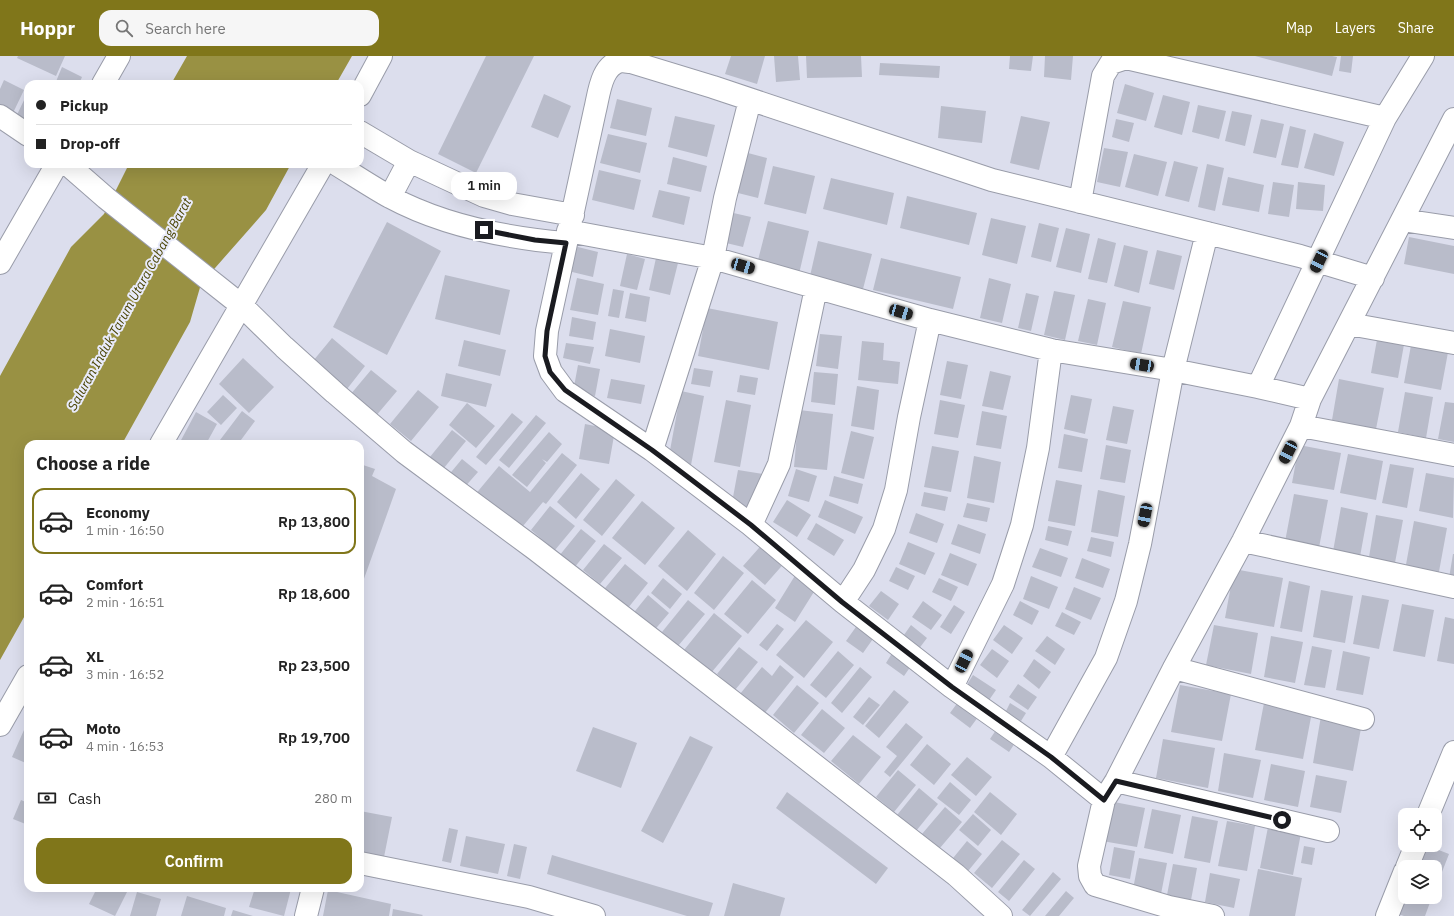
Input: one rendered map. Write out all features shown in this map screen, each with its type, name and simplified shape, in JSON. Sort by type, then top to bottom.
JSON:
[{"type":"street","points":[[105,80],[119,56]]},
{"type":"street","points":[[364,88],[381,56]]},
{"type":"street","points":[[1258,387],[1319,261],[1385,118],[1423,56]]},
{"type":"street","points":[[1080,202],[1103,76],[1111,63],[1126,58],[1385,118]]},
{"type":"street","points":[[1104,800],[1051,757],[952,687],[842,602],[751,525],[652,450],[565,390],[550,372],[545,356],[547,331],[595,110],[604,77],[610,66],[621,61],[631,62],[713,87],[992,180],[1319,261],[1373,278]]},
{"type":"street","points":[[652,450],[714,258],[725,198],[750,100]]},
{"type":"street","points":[[0,116],[24,132]]},
{"type":"street","points":[[1213,916],[1169,907],[1095,885],[1090,876],[1089,866],[1104,800],[1116,781],[1174,668],[1243,541],[1301,426],[1310,399],[1350,324],[1454,119]]},
{"type":"street","points":[[364,134],[409,161],[484,196],[512,204],[569,229],[714,258],[930,320],[1051,350],[1173,370],[1310,399]]},
{"type":"street","points":[[390,197],[409,161]]},
{"type":"street","points":[[0,263],[55,168]]},
{"type":"street","points":[[72,168],[106,198],[241,305],[329,388],[404,452],[535,548],[766,727],[956,875],[1002,916]]},
{"type":"street","points":[[163,440],[321,168]]},
{"type":"street","points":[[343,168],[390,197],[448,222],[535,240],[569,229]]},
{"type":"street","points":[[472,227],[484,196]]},
{"type":"street","points":[[1402,220],[1454,228]]},
{"type":"street","points":[[1051,757],[1106,658],[1126,601],[1140,544],[1173,370],[1207,233]]},
{"type":"street","points":[[751,525],[779,464],[816,288]]},
{"type":"street","points":[[842,602],[864,570],[884,529],[896,490],[909,417],[930,320]]},
{"type":"street","points":[[1350,324],[1454,343]]},
{"type":"street","points":[[952,687],[1003,584],[1022,525],[1038,448],[1051,350]]},
{"type":"street","points":[[1301,426],[1454,455]]},
{"type":"street","points":[[1243,541],[1454,587]]},
{"type":"street","points":[[1174,668],[1363,719]]},
{"type":"street","points":[[0,725],[24,683]]},
{"type":"street","points":[[1431,808],[1454,752]]},
{"type":"street","points":[[1116,781],[1328,830]]},
{"type":"street","points":[[364,864],[529,897],[594,916]]},
{"type":"street","points":[[1387,916],[1398,888]]},
{"type":"street","points":[[306,916],[312,892]]},
{"type":"water","points":[[187,56],[352,56],[338,80],[173,80]]},
{"type":"water","name":"Saluran Induk Tarum Utara Cabang Barat","points":[[127,168],[289,168],[266,210],[201,284],[190,322],[124,440],[24,440],[24,617],[0,660],[0,376],[71,247],[104,214]]},
{"type":"building","points":[[18,56],[65,56],[56,76],[17,58]]},
{"type":"building","points":[[486,56],[534,56],[476,173],[438,154]]},
{"type":"building","points":[[731,56],[765,56],[757,84],[725,74]]},
{"type":"building","points":[[774,56],[798,56],[800,80],[776,82]]},
{"type":"building","points":[[806,56],[861,56],[862,77],[807,78]]},
{"type":"building","points":[[1010,56],[1033,56],[1031,71],[1009,69]]},
{"type":"building","points":[[1045,56],[1073,56],[1071,80],[1044,77]]},
{"type":"building","points":[[1255,56],[1332,56],[1337,57],[1332,76]]},
{"type":"building","points":[[1341,56],[1353,56],[1351,73],[1339,71]]},
{"type":"building","points":[[880,63],[940,66],[939,78],[879,75]]},
{"type":"building","points":[[62,67],[82,77],[81,80],[57,80]]},
{"type":"building","points":[[4,80],[24,90],[13,113],[0,107],[0,89]]},
{"type":"building","points":[[1125,84],[1154,93],[1146,121],[1117,113]]},
{"type":"building","points":[[544,94],[571,106],[558,138],[531,127]]},
{"type":"building","points":[[1163,95],[1190,102],[1182,135],[1154,127]]},
{"type":"building","points":[[617,99],[652,108],[646,136],[610,128]]},
{"type":"building","points":[[24,100],[24,125],[14,121]]},
{"type":"building","points":[[1198,105],[1226,111],[1219,139],[1192,132]]},
{"type":"building","points":[[941,106],[986,111],[982,143],[938,138]]},
{"type":"building","points":[[1232,111],[1252,115],[1245,146],[1225,141]]},
{"type":"building","points":[[675,116],[715,125],[707,157],[668,147]]},
{"type":"building","points":[[1021,116],[1050,122],[1039,170],[1010,163]]},
{"type":"building","points":[[1116,119],[1134,123],[1129,142],[1112,137]]},
{"type":"building","points":[[1261,119],[1284,124],[1276,158],[1253,153]]},
{"type":"building","points":[[1290,126],[1306,130],[1298,168],[1281,165]]},
{"type":"building","points":[[1314,133],[1344,142],[1334,176],[1304,168]]},
{"type":"building","points":[[608,134],[647,143],[640,173],[600,163]]},
{"type":"building","points":[[1104,148],[1128,152],[1120,187],[1097,182]]},
{"type":"building","points":[[748,153],[767,158],[758,198],[738,193]]},
{"type":"building","points":[[1134,154],[1167,162],[1158,196],[1125,187]]},
{"type":"building","points":[[673,157],[707,166],[701,192],[667,184]]},
{"type":"building","points":[[1174,161],[1198,167],[1189,202],[1165,196]]},
{"type":"building","points":[[1207,164],[1224,168],[1215,211],[1198,207]]},
{"type":"building","points":[[773,166],[815,176],[806,214],[764,204]]},
{"type":"building","points":[[599,170],[641,180],[634,210],[592,200]]},
{"type":"building","points":[[1228,177],[1264,185],[1259,212],[1222,205]]},
{"type":"building","points":[[831,178],[894,193],[887,225],[823,209]]},
{"type":"building","points":[[1273,182],[1294,185],[1289,217],[1268,214]]},
{"type":"building","points":[[1298,182],[1325,185],[1323,211],[1296,209]]},
{"type":"building","points":[[659,190],[690,197],[684,225],[652,217]]},
{"type":"building","points":[[907,196],[977,213],[969,245],[900,228]]},
{"type":"building","points":[[729,212],[751,217],[743,247],[722,242]]},
{"type":"building","points":[[991,218],[1026,226],[1017,264],[982,255]]},
{"type":"building","points":[[768,221],[809,231],[799,274],[757,264]]},
{"type":"building","points":[[387,222],[441,251],[387,355],[333,327]]},
{"type":"building","points":[[1039,223],[1059,228],[1051,262],[1031,257]]},
{"type":"building","points":[[1066,228],[1090,234],[1081,273],[1056,267]]},
{"type":"building","points":[[1409,237],[1454,246],[1454,274],[1404,264]]},
{"type":"building","points":[[1098,238],[1116,243],[1107,283],[1088,279]]},
{"type":"building","points":[[818,241],[872,254],[863,289],[810,276]]},
{"type":"building","points":[[1124,245],[1148,251],[1139,293],[1114,286]]},
{"type":"building","points":[[574,246],[598,252],[593,277],[568,271]]},
{"type":"building","points":[[1157,250],[1182,256],[1174,290],[1149,284]]},
{"type":"building","points":[[627,254],[645,259],[637,290],[620,286]]},
{"type":"building","points":[[656,258],[678,263],[670,295],[649,290]]},
{"type":"building","points":[[881,258],[961,277],[953,309],[873,290]]},
{"type":"building","points":[[445,275],[510,290],[500,335],[435,319]]},
{"type":"building","points":[[577,278],[604,284],[598,315],[570,310]]},
{"type":"building","points":[[989,278],[1011,284],[1002,323],[980,318]]},
{"type":"building","points":[[613,289],[624,291],[619,318],[608,316]]},
{"type":"building","points":[[1054,291],[1075,295],[1065,340],[1044,335]]},
{"type":"building","points":[[630,293],[650,297],[646,322],[625,318]]},
{"type":"building","points":[[1026,293],[1039,296],[1031,331],[1018,328]]},
{"type":"building","points":[[1088,299],[1106,303],[1097,345],[1078,341]]},
{"type":"building","points":[[1123,301],[1151,307],[1141,354],[1112,347]]},
{"type":"building","points":[[707,308],[778,322],[769,370],[698,356]]},
{"type":"building","points":[[572,317],[596,322],[593,340],[569,336]]},
{"type":"building","points":[[610,329],[645,336],[640,363],[605,356]]},
{"type":"building","points":[[820,334],[842,336],[838,369],[816,366]]},
{"type":"building","points":[[1378,334],[1405,339],[1398,378],[1371,373]]},
{"type":"building","points":[[332,338],[365,366],[347,389],[313,361]]},
{"type":"building","points":[[464,340],[506,350],[500,376],[458,366]]},
{"type":"building","points":[[1412,340],[1449,347],[1441,390],[1404,383]]},
{"type":"building","points":[[862,341],[884,343],[883,360],[900,362],[898,384],[858,380]]},
{"type":"building","points":[[566,343],[594,347],[590,364],[563,358]]},
{"type":"building","points":[[243,358],[274,387],[249,413],[219,384]]},
{"type":"building","points":[[947,361],[968,365],[961,399],[940,395]]},
{"type":"building","points":[[578,365],[600,369],[595,396],[573,392]]},
{"type":"building","points":[[694,368],[713,371],[710,387],[691,384]]},
{"type":"building","points":[[371,370],[397,391],[375,417],[350,395]]},
{"type":"building","points":[[990,371],[1011,376],[1003,410],[982,406]]},
{"type":"building","points":[[814,372],[838,374],[835,405],[811,402]]},
{"type":"building","points":[[446,373],[492,384],[486,407],[441,396]]},
{"type":"building","points":[[740,375],[758,378],[755,395],[737,392]]},
{"type":"building","points":[[611,379],[645,385],[641,404],[607,398]]},
{"type":"building","points":[[1339,379],[1384,388],[1376,429],[1332,420]]},
{"type":"building","points":[[857,386],[879,390],[874,430],[851,426]]},
{"type":"building","points":[[418,390],[439,407],[411,441],[390,424]]},
{"type":"building","points":[[681,391],[704,396],[691,465],[668,461]]},
{"type":"building","points":[[1405,392],[1433,397],[1426,438],[1398,432]]},
{"type":"building","points":[[223,395],[237,408],[221,425],[207,412]]},
{"type":"building","points":[[1071,395],[1092,399],[1085,434],[1064,429]]},
{"type":"building","points":[[726,400],[751,405],[740,467],[714,462]]},
{"type":"building","points":[[940,400],[965,405],[958,438],[934,434]]},
{"type":"building","points":[[1445,402],[1454,403],[1454,442],[1438,439]]},
{"type":"building","points":[[467,403],[495,426],[476,448],[449,425]]},
{"type":"building","points":[[1113,406],[1134,410],[1127,444],[1106,440]]},
{"type":"building","points":[[799,410],[833,414],[827,470],[794,467]]},
{"type":"building","points":[[242,411],[255,421],[241,440],[220,440]]},
{"type":"building","points":[[982,411],[1007,416],[1001,449],[976,445]]},
{"type":"building","points":[[196,412],[217,424],[208,440],[181,440]]},
{"type":"building","points":[[512,413],[523,422],[486,465],[476,457]]},
{"type":"building","points":[[536,415],[546,423],[509,468],[499,460]]},
{"type":"building","points":[[585,424],[615,430],[609,464],[579,459]]},
{"type":"building","points":[[452,430],[466,441],[439,474],[425,463]]},
{"type":"building","points":[[851,431],[874,437],[864,479],[841,473]]},
{"type":"building","points":[[549,432],[562,444],[547,462],[542,459],[546,463],[527,487],[512,475]]},
{"type":"building","points":[[1064,434],[1088,439],[1082,472],[1058,468]]},
{"type":"building","points":[[1106,445],[1131,450],[1125,483],[1100,479]]},
{"type":"building","points":[[1299,445],[1341,453],[1334,490],[1292,483]]},
{"type":"building","points":[[932,446],[959,451],[951,492],[924,487]]},
{"type":"building","points":[[562,453],[577,465],[546,504],[543,502],[518,532],[474,496],[499,466],[530,492]]},
{"type":"building","points":[[1348,454],[1383,461],[1376,500],[1340,493]]},
{"type":"building","points":[[974,456],[1001,462],[994,503],[967,498]]},
{"type":"building","points":[[462,459],[478,472],[463,489],[447,477]]},
{"type":"building","points":[[1390,464],[1414,468],[1407,508],[1382,503]]},
{"type":"building","points":[[364,465],[375,469],[372,476],[396,489],[364,579]]},
{"type":"building","points":[[796,469],[817,476],[809,502],[788,496]]},
{"type":"building","points":[[738,470],[763,474],[756,513],[731,508]]},
{"type":"building","points":[[581,473],[600,489],[576,519],[557,502]]},
{"type":"building","points":[[1426,473],[1454,478],[1453,518],[1419,511]]},
{"type":"building","points":[[834,476],[863,484],[858,504],[829,496]]},
{"type":"building","points":[[616,479],[635,495],[602,536],[583,520]]},
{"type":"building","points":[[1056,480],[1082,485],[1075,526],[1048,521]]},
{"type":"building","points":[[1098,490],[1125,496],[1118,537],[1091,532]]},
{"type":"building","points":[[924,492],[948,497],[945,511],[921,506]]},
{"type":"building","points":[[1294,494],[1328,500],[1318,553],[1284,547]]},
{"type":"building","points":[[787,500],[811,515],[797,537],[773,522]]},
{"type":"building","points":[[825,500],[863,517],[855,534],[818,517]]},
{"type":"building","points":[[642,501],[675,528],[645,565],[612,538]]},
{"type":"building","points":[[967,503],[990,508],[987,522],[963,517]]},
{"type":"building","points":[[550,506],[575,526],[555,550],[531,530]]},
{"type":"building","points":[[1341,507],[1368,513],[1359,562],[1332,557]]},
{"type":"building","points":[[916,513],[944,524],[937,543],[909,533]]},
{"type":"building","points":[[1376,515],[1403,520],[1394,568],[1368,563]]},
{"type":"building","points":[[1414,521],[1447,528],[1438,577],[1405,570]]},
{"type":"building","points":[[816,523],[844,540],[834,556],[807,539]]},
{"type":"building","points":[[958,524],[986,534],[980,554],[951,544]]},
{"type":"building","points":[[1048,526],[1072,531],[1068,546],[1045,540]]},
{"type":"building","points":[[581,529],[596,541],[574,568],[559,556]]},
{"type":"building","points":[[688,530],[716,554],[687,591],[658,566]]},
{"type":"building","points":[[1091,537],[1114,542],[1111,557],[1087,551]]},
{"type":"building","points":[[765,541],[787,560],[765,585],[743,566]]},
{"type":"building","points":[[908,542],[935,553],[925,575],[899,564]]},
{"type":"building","points":[[604,544],[622,558],[600,584],[583,570]]},
{"type":"building","points":[[1040,548],[1068,558],[1061,577],[1032,567]]},
{"type":"building","points":[[950,553],[977,564],[968,586],[941,575]]},
{"type":"building","points":[[1454,554],[1454,579],[1449,578]]},
{"type":"building","points":[[723,556],[744,573],[714,610],[694,593]]},
{"type":"building","points":[[1082,558],[1110,569],[1103,588],[1075,578]]},
{"type":"building","points":[[625,564],[648,583],[624,613],[601,593]]},
{"type":"building","points":[[896,567],[915,576],[908,590],[889,581]]},
{"type":"building","points":[[1234,569],[1283,578],[1274,627],[1225,618]]},
{"type":"building","points":[[796,574],[817,587],[795,622],[775,608]]},
{"type":"building","points":[[1031,576],[1058,587],[1049,609],[1023,599]]},
{"type":"building","points":[[663,578],[682,594],[670,609],[651,593]]},
{"type":"building","points":[[939,578],[958,587],[951,601],[932,592]]},
{"type":"building","points":[[752,580],[776,600],[748,634],[724,614]]},
{"type":"building","points":[[1289,581],[1310,586],[1302,632],[1280,628]]},
{"type":"building","points":[[1074,587],[1101,598],[1091,620],[1065,609]]},
{"type":"building","points":[[1321,590],[1353,596],[1345,643],[1313,637]]},
{"type":"building","points":[[881,591],[899,604],[888,620],[869,606]]},
{"type":"building","points":[[648,595],[669,613],[652,633],[631,616]]},
{"type":"building","points":[[1362,595],[1389,600],[1379,649],[1353,644]]},
{"type":"building","points":[[688,600],[705,614],[678,646],[662,632]]},
{"type":"building","points":[[923,601],[942,615],[931,630],[912,617]]},
{"type":"building","points":[[1020,601],[1039,611],[1032,625],[1013,615]]},
{"type":"building","points":[[1402,604],[1434,610],[1425,657],[1393,651]]},
{"type":"building","points":[[954,605],[965,612],[951,634],[940,627]]},
{"type":"building","points":[[1062,612],[1081,622],[1074,635],[1055,626]]},
{"type":"building","points":[[714,613],[742,636],[711,673],[684,650]]},
{"type":"building","points":[[1445,617],[1454,619],[1454,664],[1437,661]]},
{"type":"building","points":[[806,620],[833,642],[804,678],[776,655]]},
{"type":"building","points":[[777,624],[784,629],[767,651],[759,645]]},
{"type":"building","points":[[858,624],[875,636],[863,653],[846,641]]},
{"type":"building","points":[[911,625],[927,638],[915,654],[899,642]]},
{"type":"building","points":[[1004,625],[1023,638],[1012,654],[993,640]]},
{"type":"building","points":[[1214,625],[1258,633],[1251,674],[1206,665]]},
{"type":"building","points":[[1047,636],[1065,649],[1055,665],[1035,651]]},
{"type":"building","points":[[1271,636],[1303,642],[1295,683],[1264,677]]},
{"type":"building","points":[[1312,646],[1332,650],[1325,688],[1304,685]]},
{"type":"building","points":[[739,647],[758,662],[735,690],[717,674]]},
{"type":"building","points":[[992,649],[1009,661],[997,678],[980,665]]},
{"type":"building","points":[[894,650],[913,663],[904,676],[886,663]]},
{"type":"building","points":[[838,651],[854,665],[826,698],[810,685]]},
{"type":"building","points":[[1343,651],[1370,657],[1363,695],[1336,690]]},
{"type":"building","points":[[1034,659],[1051,672],[1039,689],[1023,676]]},
{"type":"building","points":[[780,665],[794,677],[764,714],[740,694],[762,667],[772,676]]},
{"type":"building","points":[[860,667],[872,677],[842,713],[831,703]]},
{"type":"building","points":[[973,675],[996,690],[985,706],[963,691]]},
{"type":"building","points":[[1018,684],[1037,697],[1028,710],[1009,697]]},
{"type":"building","points":[[797,685],[819,703],[794,733],[773,715]]},
{"type":"building","points":[[1180,685],[1231,694],[1222,741],[1171,732]]},
{"type":"building","points":[[894,690],[909,702],[879,738],[865,726]]},
{"type":"building","points":[[869,697],[880,705],[863,725],[853,717]]},
{"type":"building","points":[[961,698],[981,713],[970,728],[950,713]]},
{"type":"building","points":[[1010,703],[1026,713],[1021,721],[1006,711]]},
{"type":"building","points":[[1264,703],[1312,712],[1303,759],[1255,750]]},
{"type":"building","points":[[822,709],[845,728],[824,753],[801,735]]},
{"type":"building","points":[[1321,716],[1362,723],[1353,771],[1313,763]]},
{"type":"building","points":[[906,723],[923,737],[890,777],[884,772],[897,756],[886,747]]},
{"type":"building","points":[[593,727],[637,743],[621,788],[576,771]]},
{"type":"building","points":[[998,727],[1017,740],[1009,752],[990,739]]},
{"type":"building","points":[[24,730],[24,762],[12,757]]},
{"type":"building","points":[[853,735],[881,757],[859,784],[831,761]]},
{"type":"building","points":[[690,736],[713,747],[663,843],[641,831]]},
{"type":"building","points":[[1163,739],[1215,748],[1208,788],[1156,778]]},
{"type":"building","points":[[927,744],[951,764],[934,785],[910,765]]},
{"type":"building","points":[[1224,753],[1261,760],[1253,798],[1218,791]]},
{"type":"building","points":[[967,757],[992,777],[976,796],[951,775]]},
{"type":"building","points":[[1271,764],[1305,771],[1298,807],[1264,800]]},
{"type":"building","points":[[898,770],[916,785],[894,812],[876,797]]},
{"type":"building","points":[[1316,775],[1347,781],[1341,813],[1310,807]]},
{"type":"building","points":[[950,782],[971,800],[959,815],[937,798]]},
{"type":"building","points":[[919,788],[938,804],[912,836],[893,820]]},
{"type":"building","points":[[787,792],[888,868],[876,884],[776,808]]},
{"type":"building","points":[[990,792],[1017,814],[1001,835],[974,812]]},
{"type":"building","points":[[21,800],[24,801],[24,823],[13,819]]},
{"type":"building","points":[[1109,801],[1145,808],[1137,847],[1102,841]]},
{"type":"building","points":[[945,807],[962,822],[934,855],[916,841]]},
{"type":"building","points":[[1152,809],[1181,815],[1173,854],[1144,848]]},
{"type":"building","points":[[364,812],[392,817],[384,857],[364,854]]},
{"type":"building","points":[[973,814],[991,830],[978,846],[959,830]]},
{"type":"building","points":[[1192,816],[1218,821],[1210,863],[1184,858]]},
{"type":"building","points":[[1227,821],[1255,826],[1247,871],[1218,866]]},
{"type":"building","points":[[1268,827],[1301,833],[1293,875],[1260,868]]},
{"type":"building","points":[[449,828],[458,830],[451,863],[442,861]]},
{"type":"building","points":[[466,836],[505,844],[498,874],[460,866]]},
{"type":"building","points":[[1002,840],[1020,854],[992,888],[974,873]]},
{"type":"building","points":[[967,841],[982,854],[964,876],[949,863]]},
{"type":"building","points":[[514,844],[527,847],[520,879],[507,876]]},
{"type":"building","points":[[1304,846],[1315,848],[1312,865],[1301,863]]},
{"type":"building","points":[[1114,847],[1135,851],[1130,879],[1109,875]]},
{"type":"building","points":[[1442,851],[1449,854],[1442,872],[1442,860],[1420,860],[1423,852]]},
{"type":"building","points":[[552,855],[713,903],[709,916],[687,916],[547,874]]},
{"type":"building","points":[[1139,858],[1167,863],[1161,894],[1133,889]]},
{"type":"building","points":[[1024,860],[1035,869],[1009,901],[998,892]]},
{"type":"building","points":[[1173,864],[1197,868],[1191,900],[1167,895]]},
{"type":"building","points":[[1258,869],[1302,878],[1295,916],[1249,916]]},
{"type":"building","points":[[1053,872],[1061,879],[1030,916],[1022,910]]},
{"type":"building","points":[[1210,873],[1240,879],[1234,908],[1205,902]]},
{"type":"building","points":[[733,883],[785,898],[780,916],[724,916]]},
{"type":"building","points":[[1066,891],[1074,898],[1059,916],[1045,916]]},
{"type":"building","points":[[95,892],[127,892],[115,916],[89,904]]},
{"type":"building","points":[[137,892],[161,899],[156,916],[130,916]]},
{"type":"building","points":[[254,892],[290,892],[284,916],[249,907]]},
{"type":"building","points":[[328,892],[337,892],[391,904],[389,916],[323,916]]},
{"type":"building","points":[[187,896],[226,908],[224,916],[181,916]]},
{"type":"building","points":[[1402,904],[1429,904],[1425,916],[1404,916],[1398,914]]},
{"type":"building","points":[[393,909],[423,915],[392,916]]},
{"type":"building","points":[[233,910],[253,916],[231,916]]},
{"type":"route","points":[[484,230],[535,240],[566,243],[547,331],[545,356],[550,372],[565,390],[652,450],[751,525],[842,602],[952,687],[1051,757],[1104,800],[1116,781],[1282,820]]}]
